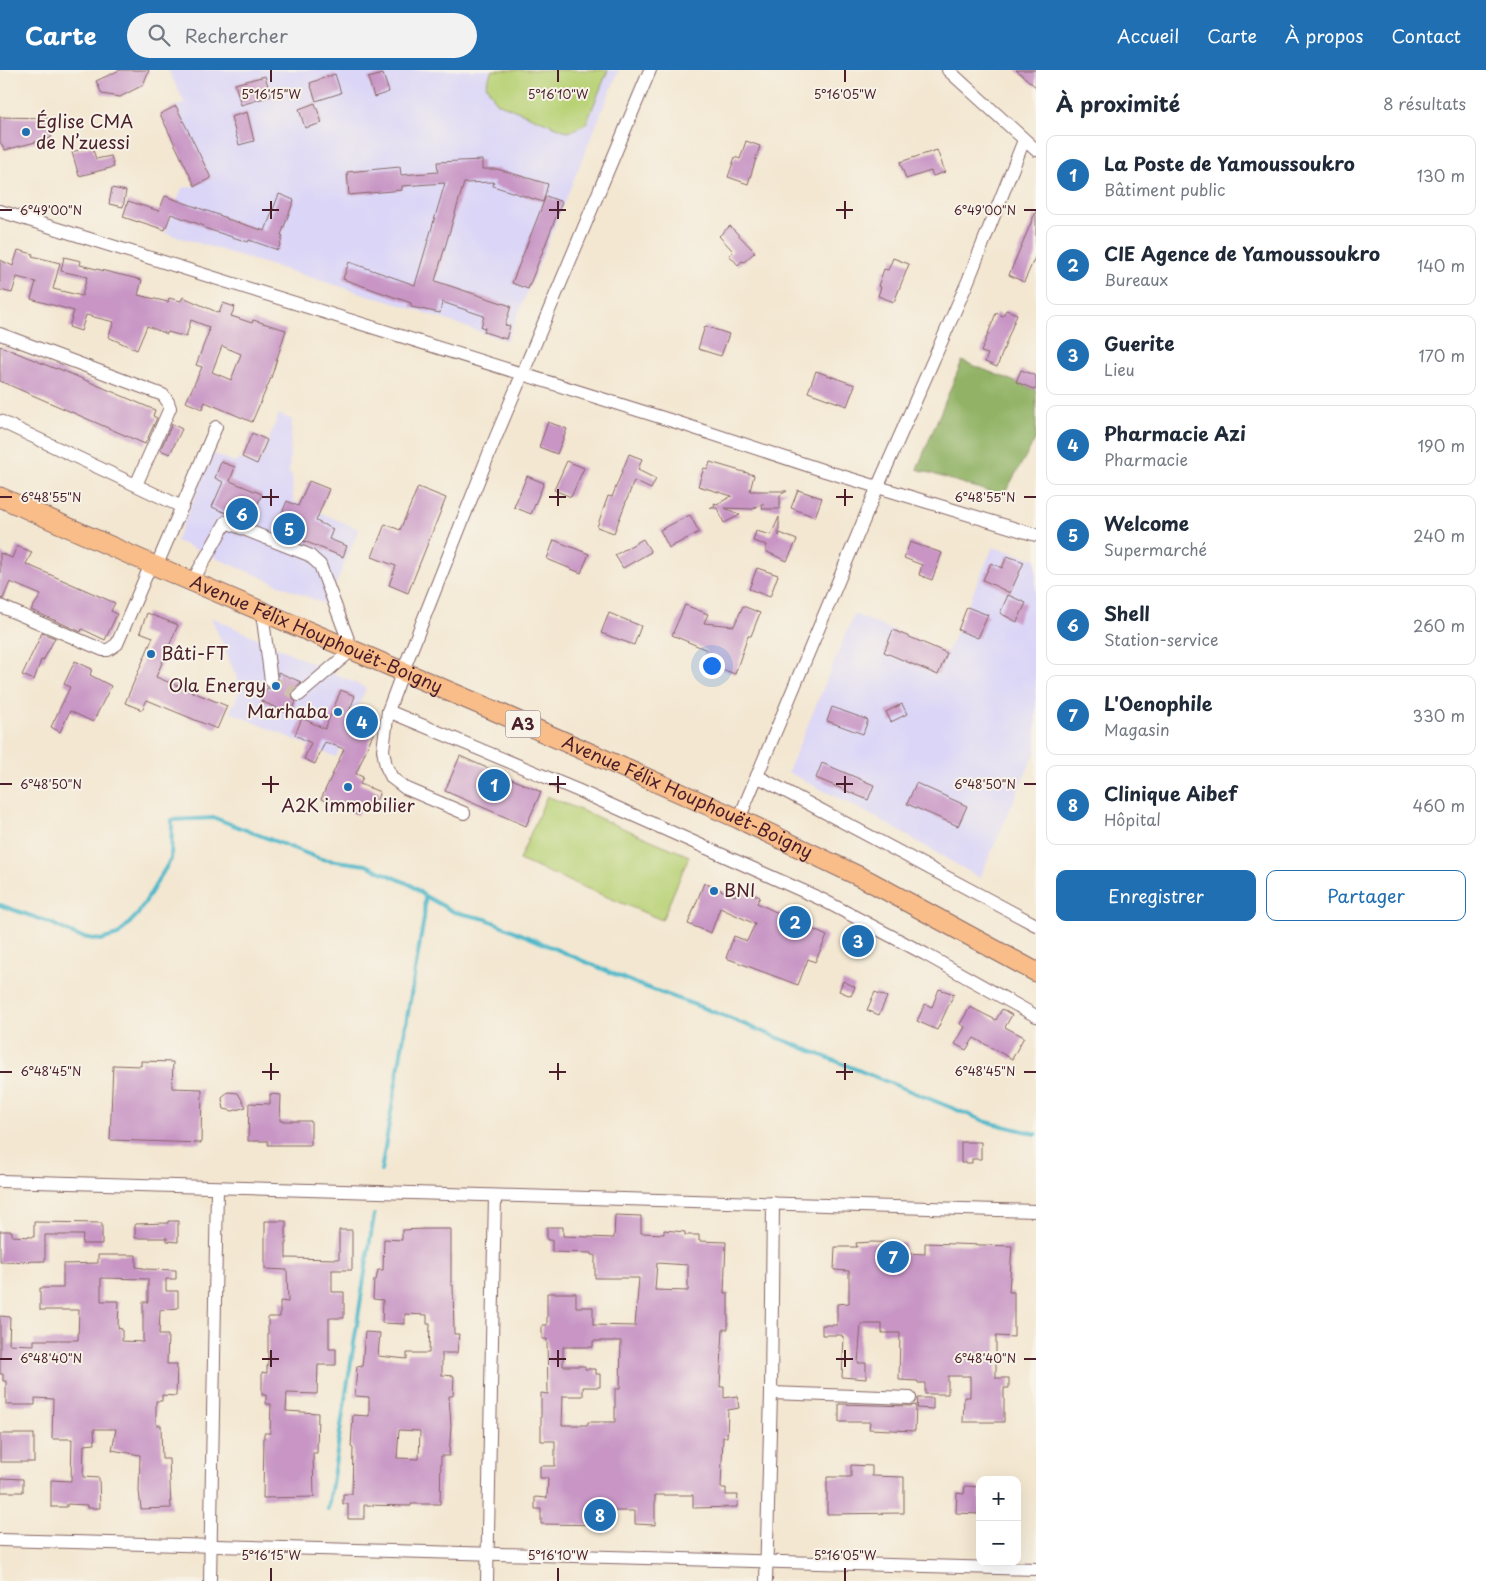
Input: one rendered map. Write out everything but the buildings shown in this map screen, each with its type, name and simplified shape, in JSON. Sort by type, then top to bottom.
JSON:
[{"type":"highway","name":"Avenue Félix Houphouët-Boigny","points":[[0,497],[154,566],[403,671],[739,819],[869,880],[1036,972]]},
{"type":"street","points":[[464,813],[405,788],[392,778],[386,766],[383,750],[388,711],[490,451],[650,70]]},
{"type":"street","points":[[948,70],[1036,150]]},
{"type":"street","points":[[739,819],[878,486],[964,289],[1024,140]]},
{"type":"street","points":[[0,212],[1036,535]]},
{"type":"street","points":[[0,334],[163,395],[170,408],[136,485]]},
{"type":"street","points":[[0,421],[182,507]]},
{"type":"street","points":[[0,606],[102,650],[108,650],[117,644],[182,507],[216,427]]},
{"type":"street","points":[[192,582],[226,522],[309,555],[320,566],[352,650],[299,695]]},
{"type":"street","points":[[262,612],[270,681]]},
{"type":"street","points":[[388,711],[577,790],[821,899],[1036,1016]]},
{"type":"street","points":[[757,776],[1036,925]]},
{"type":"street","points":[[0,1182],[1036,1211]]},
{"type":"street","points":[[210,1581],[217,1189]]},
{"type":"street","points":[[487,1581],[495,1196]]},
{"type":"street","points":[[766,1581],[774,1203]]},
{"type":"street","points":[[771,1393],[910,1398]]},
{"type":"street","points":[[0,1540],[1036,1569]]},
{"type":"shaded area","points":[[168,70],[619,70],[507,341],[404,306],[165,233],[182,188],[195,186],[211,178],[176,106],[185,104]]},
{"type":"shaded area","points":[[279,414],[292,420],[289,473],[292,476],[293,501],[359,529],[327,605],[176,541],[213,454],[237,463],[239,458],[258,466]]},
{"type":"shaded area","points":[[993,547],[1036,559],[1036,750],[980,878],[877,818],[788,772],[854,614],[947,653]]},
{"type":"shaded area","points":[[211,617],[366,688],[355,714],[377,724],[363,757],[340,748],[336,757],[230,712],[241,688]]},
{"type":"green space","points":[[492,70],[608,70],[586,124],[569,132],[497,103],[486,85]]},
{"type":"green space","points":[[962,361],[1036,390],[1036,438],[1003,496],[917,469]]},
{"type":"green space","points":[[547,796],[689,856],[662,920],[519,860]]},
{"type":"waterway","points":[[0,905],[51,923],[77,936],[100,940],[118,935],[138,914],[171,859],[172,820],[215,818],[321,859],[366,865],[411,885],[425,896],[454,912],[486,919],[637,984],[709,1010],[987,1122],[1036,1134]]},
{"type":"waterway","points":[[381,1171],[424,918],[425,896]]},
{"type":"waterway","points":[[328,1509],[374,1215]]},
{"type":"tunnel","points":[[271,681],[299,695]]},
{"type":"place","name":"Église CMA de N’zuessi","points":[[26,132]]},
{"type":"place","name":"Shell","points":[[242,514]]},
{"type":"place","name":"Welcome","points":[[289,529]]},
{"type":"place","name":"Bâti-FT","points":[[151,654]]},
{"type":"place","name":"Ola Energy","points":[[276,686]]},
{"type":"place","name":"Marhaba","points":[[338,712]]},
{"type":"place","name":"Pharmacie Azi","points":[[362,722]]},
{"type":"place","name":"La Poste de Yamoussoukro","points":[[494,785]]},
{"type":"place","name":"A2K immobilier","points":[[348,787]]},
{"type":"place","name":"BNI","points":[[714,891]]},
{"type":"place","name":"CIE Agence de Yamoussoukro","points":[[795,922]]},
{"type":"place","name":"Guerite","points":[[858,941]]},
{"type":"place","name":"L'Oenophile","points":[[893,1257]]},
{"type":"place","name":"Clinique Aibef","points":[[600,1515]]}]
